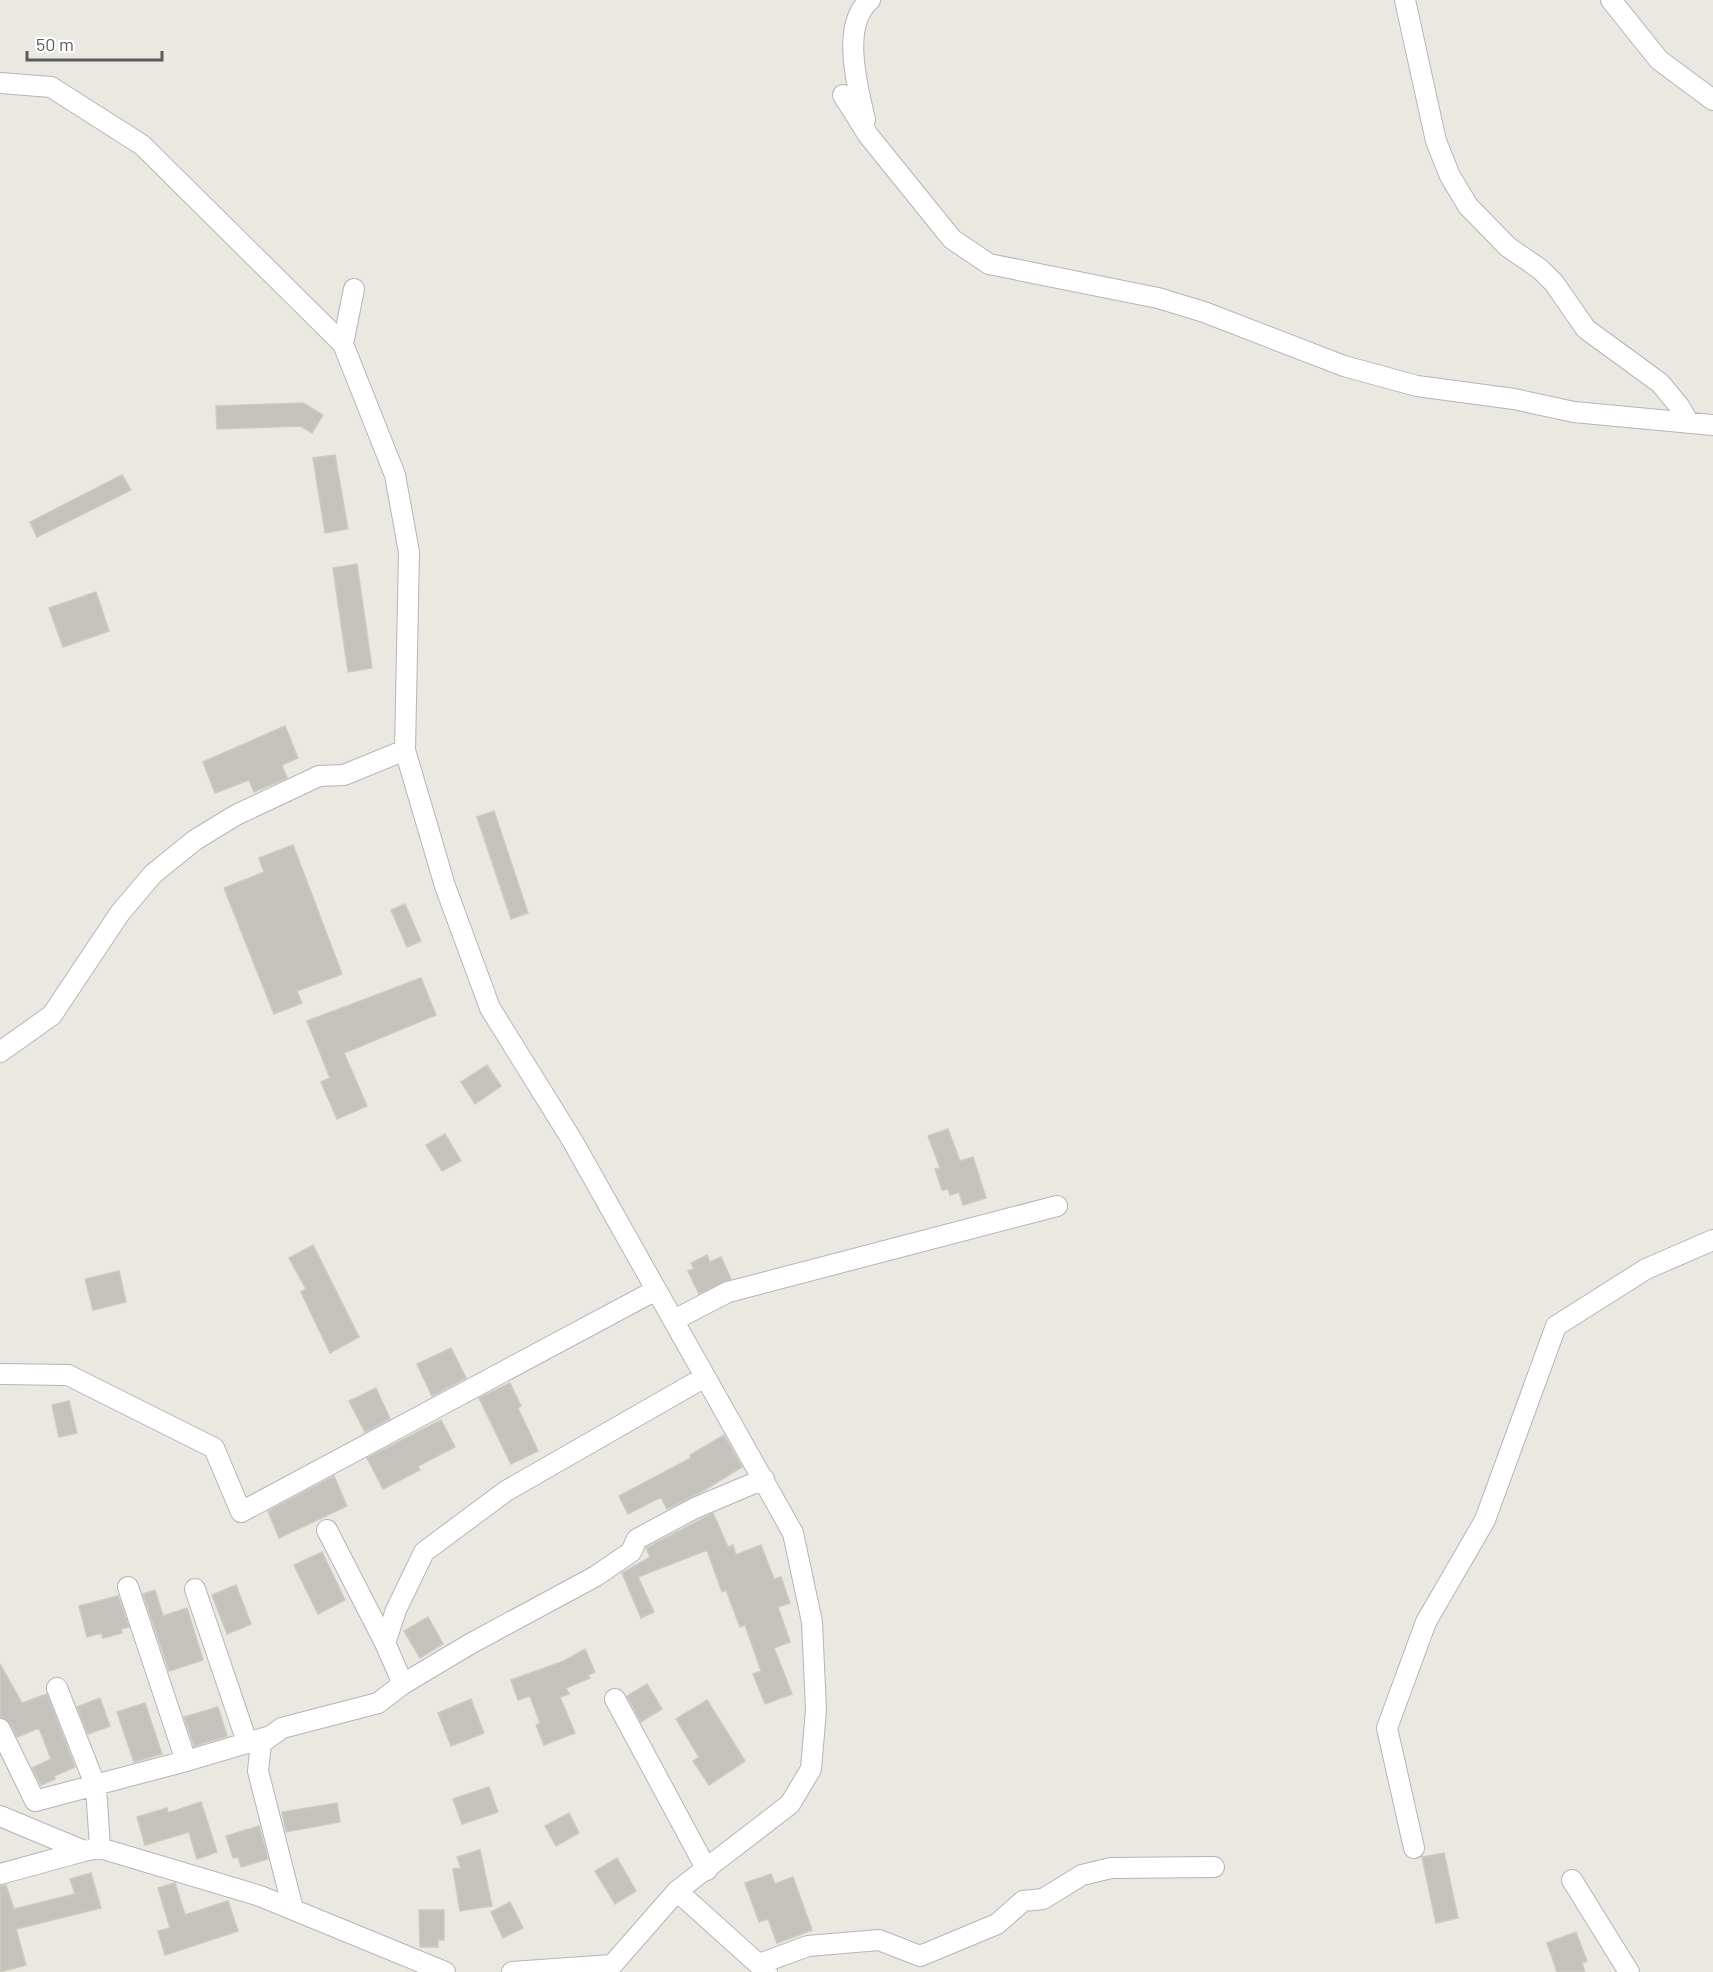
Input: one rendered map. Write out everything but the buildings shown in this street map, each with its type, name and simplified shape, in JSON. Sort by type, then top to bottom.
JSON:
[{"type":"street","points":[[868,135],[854,73],[854,27],[864,5],[870,0]]},
{"type":"street","points":[[1405,0],[1436,141],[1450,176],[1468,207],[1508,247],[1540,269],[1554,283],[1586,329],[1660,383],[1679,406],[1689,423]]},
{"type":"street","points":[[1611,0],[1659,60],[1713,100]]},
{"type":"street","points":[[1,79],[51,87],[142,145],[343,344],[395,475],[409,552],[405,750],[445,886],[490,1008],[572,1140],[793,1533],[812,1622],[816,1710],[811,1769],[790,1804],[677,1891],[609,1968],[512,1972]]},
{"type":"street","points":[[843,94],[868,135],[952,239],[988,264],[1158,298],[1204,312],[1344,366],[1417,386],[1514,399],[1574,412],[1713,425]]},
{"type":"street","points":[[343,344],[354,289]]},
{"type":"street","points":[[0,1052],[52,1015],[120,913],[153,874],[195,840],[236,815],[320,776],[344,775],[405,750]]},
{"type":"street","points":[[674,1320],[728,1292],[1057,1206]]},
{"type":"street","points":[[1414,1848],[1387,1728],[1426,1622],[1485,1520],[1556,1326],[1646,1269],[1713,1240]]},
{"type":"street","points":[[0,1374],[68,1375],[214,1448],[241,1512],[656,1290]]},
{"type":"street","points":[[385,1643],[396,1610],[424,1552],[506,1491],[705,1377]]},
{"type":"street","points":[[292,1909],[258,1771],[261,1743],[267,1737],[282,1728],[378,1703],[403,1684],[470,1644],[596,1576],[631,1552],[638,1539],[694,1508],[764,1479]]},
{"type":"street","points":[[327,1530],[385,1643],[403,1684]]},
{"type":"street","points":[[128,1587],[186,1761]]},
{"type":"street","points":[[195,1589],[247,1742]]},
{"type":"street","points":[[57,1688],[96,1787],[92,1850]]},
{"type":"street","points":[[615,1699],[707,1870]]},
{"type":"street","points":[[0,1730],[35,1801],[96,1787],[267,1737]]},
{"type":"street","points":[[0,1816],[92,1850],[196,1875],[292,1909],[445,1972]]},
{"type":"street","points":[[0,1874],[92,1850]]},
{"type":"street","points":[[677,1891],[763,1968],[808,1946],[879,1940],[920,1956],[997,1924],[1023,1901],[1043,1899],[1082,1875],[1111,1868],[1214,1867]]},
{"type":"street","points":[[1572,1880],[1629,1972]]}]
